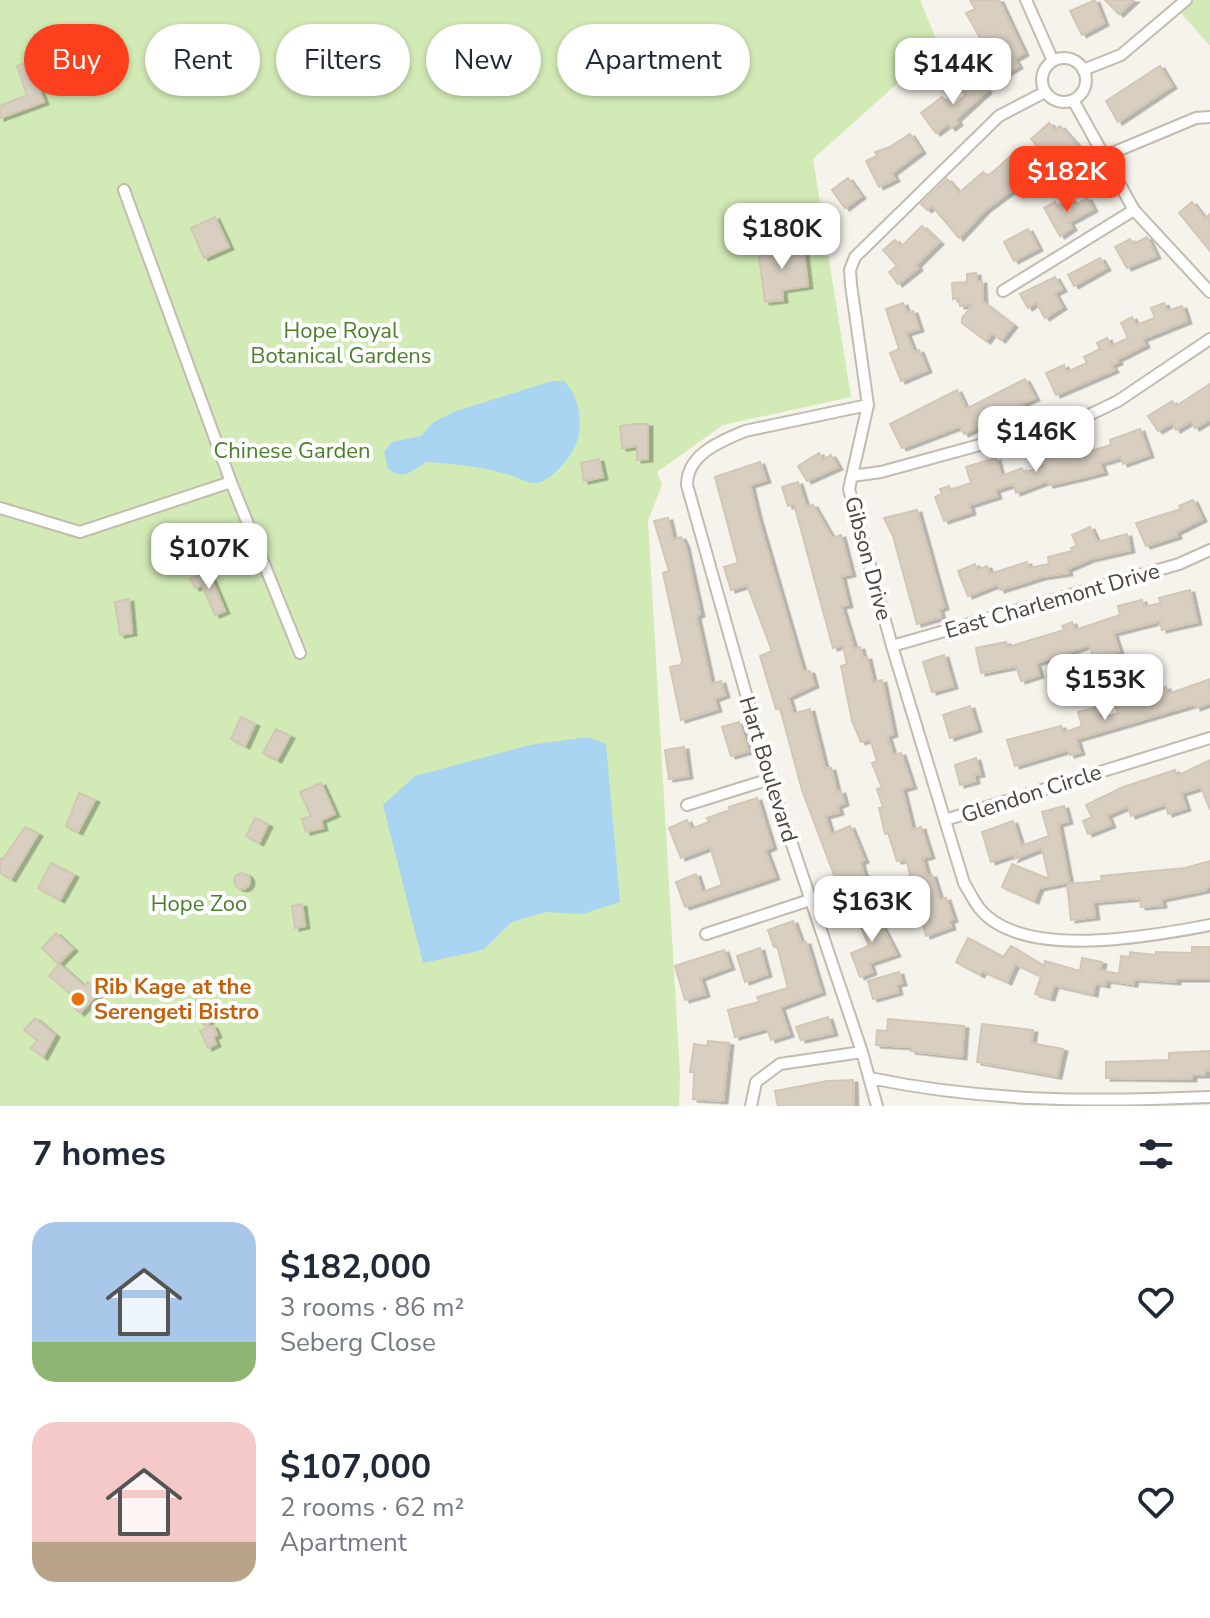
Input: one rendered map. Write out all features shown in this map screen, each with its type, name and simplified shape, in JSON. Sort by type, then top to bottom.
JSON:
[{"type":"street","points":[[1026,0],[1053,61]]},
{"type":"street","points":[[1083,70],[1121,55],[1186,0]]},
{"type":"street","points":[[1053,61],[1074,61],[1083,70],[1083,91],[1073,100],[1054,100],[1045,92],[1042,78],[1053,61]]},
{"type":"street","name":"Gibson Drive","points":[[945,820],[892,646],[849,489],[868,405],[850,270],[855,257],[999,116],[1045,92]]},
{"type":"street","points":[[1073,100],[1134,210],[1210,292]]},
{"type":"street","points":[[1105,156],[1196,118],[1210,117]]},
{"type":"street","points":[[124,190],[231,482],[300,653]]},
{"type":"street","points":[[1003,291],[1134,210]]},
{"type":"street","points":[[852,476],[881,472],[1089,415],[1118,401],[1210,339]]},
{"type":"street","name":"Hart Boulevard","points":[[868,405],[745,431],[696,459],[687,474],[708,561],[770,779],[862,1052],[877,1106]]},
{"type":"street","points":[[0,508],[80,532],[231,482]]},
{"type":"street","name":"East Charlemont Drive","points":[[892,646],[1179,564],[1210,550]]},
{"type":"street","name":"Glendon Circle","points":[[1210,738],[945,820],[964,883],[980,910],[1002,926],[1043,938],[1112,943],[1210,925]]},
{"type":"street","points":[[687,805],[770,779]]},
{"type":"street","points":[[706,934],[810,900]]},
{"type":"street","points":[[751,1106],[756,1082],[780,1064],[862,1052]]},
{"type":"street","points":[[870,1078],[925,1089],[1074,1102],[1210,1097]]},
{"type":"green space","name":"Hope Royal Botanical Gardens","points":[[0,0],[920,0],[939,46],[813,159],[851,397],[723,425],[657,472],[662,485],[648,521],[680,1075],[679,1106],[0,1106]]},
{"type":"green space","points":[[1194,0],[1210,0],[1210,46],[1181,13]]},
{"type":"water","points":[[552,381],[564,381],[573,392],[579,411],[579,432],[570,455],[558,470],[544,480],[531,483],[492,470],[427,462],[404,474],[388,469],[384,452],[392,442],[421,436],[434,422],[456,411]]},
{"type":"water","points":[[588,737],[606,744],[620,902],[582,914],[546,912],[512,922],[483,950],[423,963],[383,805],[415,776],[530,745]]},
{"type":"building","points":[[970,0],[999,0],[1024,53],[1014,59],[1018,66],[997,78],[984,54],[988,52],[966,13],[975,9]]},
{"type":"building","points":[[1095,0],[1104,23],[1082,35],[1070,11]]},
{"type":"building","points":[[1105,0],[1134,0],[1119,14]]},
{"type":"building","points":[[24,64],[24,86],[17,66]]},
{"type":"building","points":[[1160,66],[1172,86],[1118,122],[1106,101]]},
{"type":"building","points":[[976,78],[987,91],[956,119],[958,123],[951,128],[948,124],[936,133],[921,113],[942,97],[952,107],[966,95],[956,85],[963,79],[968,85]]},
{"type":"building","points":[[25,96],[42,96],[44,102],[0,118],[0,106]]},
{"type":"building","points":[[1049,123],[1055,130],[1060,126],[1077,145],[1019,195],[1013,189],[985,210],[959,238],[932,206],[927,210],[921,204],[947,179],[959,193],[983,172],[987,176],[993,172],[1014,153],[1021,160],[1037,146],[1031,139]]},
{"type":"building","points":[[910,134],[921,151],[892,173],[895,179],[879,187],[866,161],[877,156],[875,152],[890,147]]},
{"type":"building","points":[[848,178],[861,196],[845,208],[832,190]]},
{"type":"building","points":[[1087,198],[1093,209],[1069,222],[1072,228],[1060,236],[1044,208],[1055,202],[1057,207],[1071,199],[1074,206]]},
{"type":"building","points":[[1192,202],[1205,219],[1210,214],[1210,251],[1179,213]]},
{"type":"building","points":[[215,217],[229,247],[204,258],[191,228]]},
{"type":"building","points":[[922,226],[939,242],[916,265],[918,268],[898,284],[889,272],[897,266],[883,250],[895,240],[901,247]]},
{"type":"building","points":[[1028,229],[1038,248],[1014,261],[1004,242]]},
{"type":"building","points":[[1147,237],[1156,256],[1127,268],[1115,247],[1130,239],[1133,244]]},
{"type":"building","points":[[803,244],[808,286],[782,290],[783,300],[765,302],[758,250]]},
{"type":"building","points":[[1100,258],[1106,268],[1074,286],[1068,275]]},
{"type":"building","points":[[976,273],[977,282],[982,281],[983,302],[1013,325],[1001,340],[992,333],[986,341],[962,323],[962,318],[973,304],[960,306],[959,298],[953,299],[952,283],[967,282],[967,274]]},
{"type":"building","points":[[1055,277],[1062,289],[1054,293],[1062,307],[1045,318],[1036,302],[1028,308],[1020,294]]},
{"type":"building","points":[[903,303],[907,313],[913,311],[919,329],[906,333],[914,353],[919,350],[927,370],[901,381],[890,353],[899,349],[886,309]]},
{"type":"building","points":[[1164,303],[1167,311],[1182,306],[1187,321],[1142,339],[1145,345],[1117,359],[1118,362],[1111,365],[1114,370],[1056,395],[1046,373],[1064,365],[1067,372],[1087,363],[1084,357],[1100,349],[1097,343],[1107,338],[1111,346],[1128,338],[1121,323],[1132,317],[1136,325],[1155,318],[1151,308]]},
{"type":"building","points":[[1025,379],[1035,398],[1001,413],[1003,417],[998,420],[999,423],[991,428],[988,422],[964,434],[960,426],[902,448],[890,424],[957,390],[966,409]]},
{"type":"building","points":[[1210,384],[1210,419],[1195,428],[1191,421],[1176,430],[1172,423],[1158,431],[1148,416],[1172,401],[1176,406]]},
{"type":"building","points":[[648,424],[648,459],[637,460],[637,446],[622,448],[620,426]]},
{"type":"building","points":[[1140,429],[1149,455],[1123,464],[1121,457],[1100,463],[1103,472],[1049,485],[1047,481],[1016,493],[1013,484],[995,490],[997,496],[969,505],[971,512],[944,521],[935,497],[942,494],[940,489],[949,486],[950,490],[971,483],[966,467],[996,458],[1001,476],[1022,468],[1024,473],[1043,466],[1042,459],[1069,451],[1070,457],[1111,445],[1110,440]]},
{"type":"building","points":[[819,453],[823,460],[831,455],[838,467],[807,481],[798,466]]},
{"type":"building","points":[[599,459],[603,477],[584,481],[581,463]]},
{"type":"building","points":[[760,462],[766,480],[750,485],[757,515],[803,672],[810,671],[814,685],[788,697],[793,714],[810,709],[825,769],[831,768],[837,793],[841,791],[844,803],[837,806],[839,812],[825,816],[831,834],[850,826],[864,860],[860,862],[871,899],[841,908],[836,892],[840,891],[802,790],[780,708],[776,709],[760,656],[772,651],[747,585],[731,590],[724,567],[738,563],[715,477]]},
{"type":"building","points":[[798,482],[806,507],[813,505],[832,538],[841,535],[851,574],[841,576],[848,605],[841,606],[854,649],[860,647],[863,658],[867,657],[873,683],[882,680],[893,734],[887,736],[893,755],[901,753],[912,786],[902,789],[912,830],[921,827],[930,856],[922,858],[927,876],[932,875],[940,900],[946,898],[953,919],[949,921],[951,927],[926,936],[906,859],[897,861],[888,833],[885,834],[879,808],[883,807],[877,789],[882,788],[872,763],[877,761],[870,739],[861,742],[852,721],[841,666],[847,664],[843,645],[833,648],[794,504],[788,506],[782,487]]},
{"type":"building","points":[[1193,500],[1202,519],[1176,532],[1177,536],[1146,546],[1136,523],[1181,509],[1179,506]]},
{"type":"building","points":[[917,510],[944,607],[939,609],[941,617],[917,624],[893,536],[884,518]]},
{"type":"building","points":[[668,518],[673,540],[681,537],[685,545],[711,684],[721,681],[725,695],[714,699],[717,709],[681,720],[670,667],[681,665],[682,660],[663,573],[669,571],[654,521]]},
{"type":"building","points":[[1090,527],[1097,542],[1127,534],[1130,550],[1090,559],[1067,569],[1068,573],[1041,577],[1000,590],[998,584],[968,596],[958,571],[975,564],[977,570],[987,566],[990,574],[1027,562],[1029,568],[1049,564],[1048,557],[1072,551],[1071,548],[1077,546],[1072,535]]},
{"type":"building","points":[[208,571],[225,611],[215,615],[202,585],[195,588],[190,579]]},
{"type":"building","points":[[1190,590],[1197,622],[1162,630],[1160,621],[1113,633],[1119,651],[1094,659],[1089,645],[1036,663],[1039,675],[1021,681],[1016,666],[981,673],[976,648],[1006,642],[1008,647],[1064,630],[1062,626],[1072,622],[1075,630],[1120,615],[1118,606],[1142,600],[1144,607],[1161,603],[1159,598]]},
{"type":"building","points":[[129,599],[132,633],[120,635],[115,602]]},
{"type":"building","points":[[944,655],[953,686],[932,692],[923,662]]},
{"type":"building","points":[[1210,679],[1210,703],[1196,708],[1195,704],[1076,739],[1080,752],[1070,755],[1068,750],[1015,766],[1007,740],[1061,726],[1063,733],[1082,726],[1078,712],[1097,707],[1101,719],[1118,713],[1114,702],[1131,696],[1134,704],[1152,699],[1150,692],[1166,687],[1168,694]]},
{"type":"building","points":[[970,706],[977,729],[950,738],[943,715]]},
{"type":"building","points":[[241,717],[255,724],[245,746],[231,739]]},
{"type":"building","points":[[739,722],[748,751],[731,756],[722,727]]},
{"type":"building","points":[[276,729],[290,736],[277,760],[263,753]]},
{"type":"building","points":[[684,747],[688,776],[669,779],[665,750]]},
{"type":"building","points":[[976,758],[980,774],[974,775],[975,781],[960,785],[955,765]]},
{"type":"building","points":[[1210,760],[1210,810],[1201,787],[1181,793],[1186,808],[1168,814],[1165,804],[1131,816],[1128,806],[1107,815],[1111,825],[1088,834],[1083,821],[1092,817],[1086,805],[1123,787],[1175,770],[1177,776]]},
{"type":"building","points":[[321,783],[335,814],[321,820],[323,828],[306,832],[302,819],[311,816],[300,792]]},
{"type":"building","points":[[79,793],[95,800],[78,832],[66,826]]},
{"type":"building","points":[[757,798],[772,847],[765,850],[775,877],[685,907],[676,882],[696,874],[702,892],[722,885],[710,847],[681,858],[669,828],[687,820],[691,829],[709,822],[707,818],[730,810],[729,807]]},
{"type":"building","points":[[1064,806],[1068,821],[1058,824],[1069,882],[1039,888],[1034,901],[1002,887],[1012,864],[1049,879],[1042,848],[1014,859],[1017,853],[991,862],[982,832],[1013,821],[1021,846],[1049,836],[1042,812]]},
{"type":"building","points":[[255,818],[268,825],[259,843],[246,836]]},
{"type":"building","points":[[25,827],[38,834],[11,879],[0,873],[0,858],[3,859]]},
{"type":"building","points":[[1210,861],[1210,885],[1205,890],[1161,899],[1162,905],[1141,907],[1140,898],[1093,902],[1095,917],[1071,920],[1067,884],[1102,881],[1101,876],[1185,868]]},
{"type":"building","points":[[51,863],[74,875],[60,900],[38,888]]},
{"type":"building","points":[[239,873],[245,873],[250,881],[248,887],[239,889],[234,884],[234,878]]},
{"type":"building","points":[[302,904],[305,926],[295,928],[292,906]]},
{"type":"building","points":[[881,911],[884,919],[879,921],[896,954],[869,963],[872,972],[860,977],[851,953],[869,946],[858,920]]},
{"type":"building","points":[[793,921],[801,943],[806,942],[821,992],[780,1007],[789,1034],[771,1040],[767,1028],[735,1037],[728,1010],[759,1002],[757,997],[788,988],[777,946],[774,947],[768,930]]},
{"type":"building","points":[[56,933],[73,949],[58,964],[42,948]]},
{"type":"building","points":[[968,938],[1003,957],[1011,946],[1044,966],[1045,961],[1080,971],[1082,958],[1102,962],[1100,970],[1119,974],[1121,956],[1130,957],[1130,952],[1156,955],[1156,952],[1192,953],[1192,947],[1210,947],[1210,979],[1176,979],[1176,982],[1134,979],[1133,984],[1106,980],[1105,985],[1095,983],[1093,994],[1054,985],[1050,998],[1035,994],[1041,976],[1015,964],[1007,982],[982,971],[980,975],[956,962]]},
{"type":"building","points":[[760,948],[767,974],[745,982],[737,956]]},
{"type":"building","points":[[724,950],[730,967],[700,978],[705,994],[685,1000],[675,966]]},
{"type":"building","points":[[59,964],[84,986],[88,982],[99,992],[80,1013],[70,1003],[75,998],[49,976]]},
{"type":"building","points":[[899,972],[902,983],[896,984],[898,992],[873,999],[868,981]]},
{"type":"building","points":[[205,999],[212,1007],[208,1027],[213,1026],[217,1035],[213,1037],[216,1044],[208,1048],[200,1031],[207,1028],[190,1010],[195,1001]]},
{"type":"building","points":[[828,1017],[833,1033],[801,1040],[796,1027]]},
{"type":"building","points":[[35,1018],[55,1035],[43,1057],[31,1048],[37,1040],[24,1030]]},
{"type":"building","points":[[888,1019],[964,1026],[962,1057],[911,1051],[911,1047],[876,1045],[877,1030],[887,1031]]},
{"type":"building","points":[[982,1024],[1033,1030],[1031,1043],[1063,1049],[1057,1076],[977,1062]]},
{"type":"building","points":[[708,1041],[729,1043],[723,1101],[693,1099],[694,1072],[690,1072],[694,1044],[707,1046]]},
{"type":"building","points":[[1210,1051],[1210,1071],[1205,1071],[1205,1075],[1192,1075],[1192,1079],[1106,1078],[1106,1062],[1169,1060],[1169,1053]]},
{"type":"building","points":[[853,1080],[854,1106],[778,1106],[775,1091],[827,1081]]},
{"type":"place","name":"Rib Kage at the Serengeti Bistro","points":[[78,999]]},
{"type":"park label","name":"Chinese Garden","points":[[292,450]]},
{"type":"park label","name":"Hope Zoo","points":[[199,903]]}]
